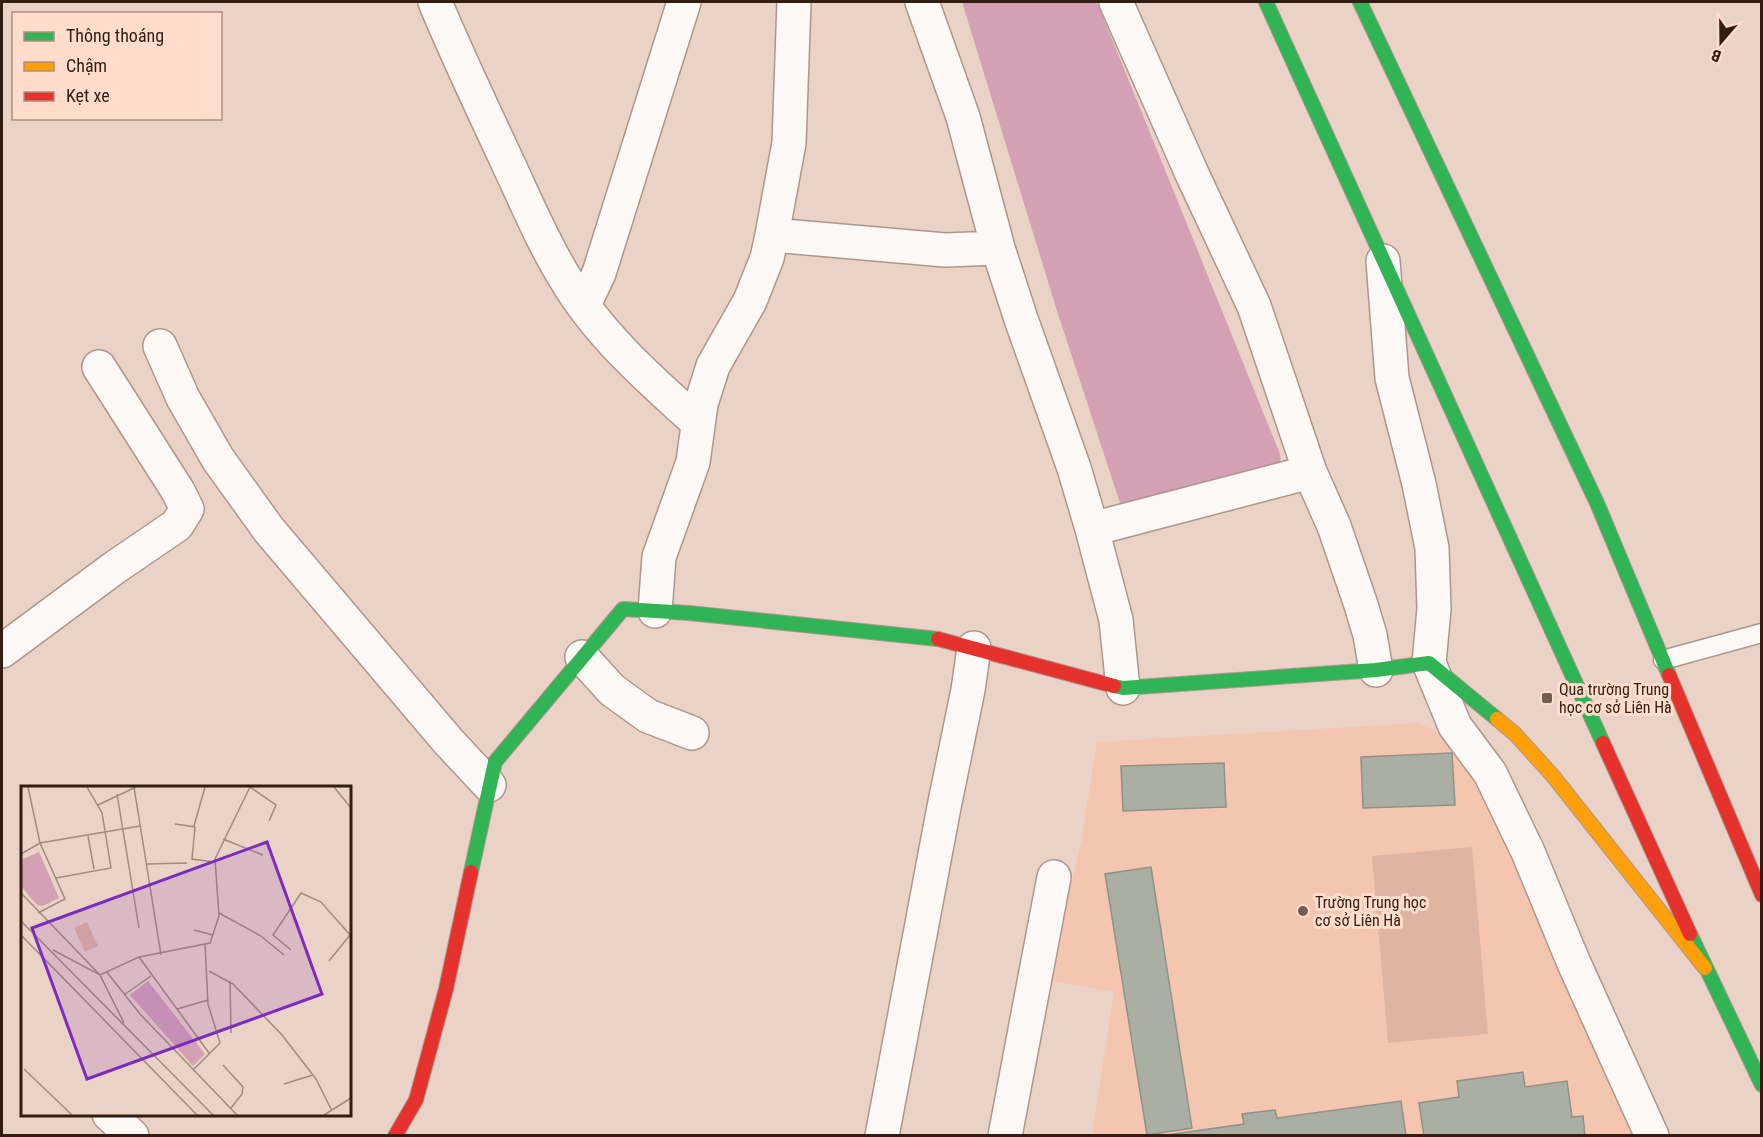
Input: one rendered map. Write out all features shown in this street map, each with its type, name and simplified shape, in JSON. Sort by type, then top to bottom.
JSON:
[{"type":"street","points":[[435,2],[519,190],[565,279],[605,332],[697,422]]},
{"type":"street","points":[[584,305],[599,273],[684,2]]},
{"type":"street","points":[[655,611],[659,557],[690,472],[701,404],[714,366],[750,302],[767,258],[789,143],[794,2]]},
{"type":"street","points":[[922,2],[963,117],[998,248],[1021,319],[1074,468],[1116,620],[1123,688]]},
{"type":"street","points":[[1116,2],[1193,176],[1254,306],[1310,472],[1335,526],[1371,635],[1376,670]]},
{"type":"street","points":[[1266,2],[1705,968],[1761,1085]]},
{"type":"street","points":[[1360,2],[1597,502],[1761,895]]},
{"type":"street","points":[[772,235],[945,250],[998,248]]},
{"type":"street","points":[[1383,258],[1392,378],[1419,484],[1432,548],[1434,609],[1429,663],[1455,726],[1491,773],[1652,1136]]},
{"type":"street","points":[[160,346],[183,398],[218,459],[269,530],[489,786]]},
{"type":"street","points":[[2,651],[114,568],[177,525],[187,509],[178,491],[99,367]]},
{"type":"street","points":[[1092,530],[1310,472]]},
{"type":"street","points":[[399,1134],[416,1100],[446,989],[495,762],[623,609],[688,613],[934,638],[1123,688],[1376,670],[1429,663],[1515,734],[1553,776],[1705,968]]},
{"type":"street","points":[[882,1136],[968,690],[974,648]]},
{"type":"street","points":[[582,657],[612,690],[648,716],[692,733]]},
{"type":"street","points":[[1005,1136],[1054,877]]},
{"type":"street","points":[[111,1116],[132,1136]]},
{"type":"lane","points":[[1663,660],[1761,633]]},
{"type":"shaded area","points":[[962,2],[1097,2],[1280,454],[1281,464],[1121,506],[1058,314]]},
{"type":"shaded area","name":"Trường Trung học cơ sở Liên Hà","points":[[1417,723],[1449,737],[1479,769],[1636,1135],[1092,1135],[1114,992],[1048,980],[1081,843],[1097,742]]},
{"type":"shaded area","points":[[1472,847],[1488,1034],[1388,1043],[1372,856]]},
{"type":"building","points":[[1452,753],[1455,805],[1363,808],[1361,757]]},
{"type":"building","points":[[1224,763],[1226,807],[1123,811],[1121,766]]},
{"type":"building","points":[[1151,867],[1192,1128],[1147,1135],[1105,874]]},
{"type":"building","points":[[1523,1072],[1525,1087],[1567,1081],[1572,1117],[1583,1116],[1585,1136],[1424,1136],[1419,1103],[1459,1097],[1457,1081]]},
{"type":"building","points":[[1401,1101],[1406,1136],[1159,1136],[1244,1124],[1242,1114],[1275,1110],[1277,1118]]},
{"type":"traffic: fast","points":[[1266,2],[1603,743]]},
{"type":"traffic: fast","points":[[1360,2],[1597,503],[1669,675]]},
{"type":"traffic: fast","points":[[471,872],[495,762],[623,609],[689,613],[938,639]]},
{"type":"traffic: fast","points":[[1114,686],[1123,688],[1376,670],[1429,663],[1497,719]]},
{"type":"traffic: fast","points":[[1690,934],[1762,1085]]},
{"type":"traffic: slow","points":[[1497,719],[1515,734],[1553,776],[1705,968]]},
{"type":"traffic: jam","points":[[938,639],[1114,686]]},
{"type":"traffic: jam","points":[[1669,675],[1762,895]]},
{"type":"traffic: jam","points":[[1603,743],[1690,934]]},
{"type":"traffic: jam","points":[[395,1136],[416,1100],[446,989],[471,872]]},
{"type":"place","name":"Qua trường Trung học cơ sở Liên Hà","points":[[1547,698]]},
{"type":"place","name":"Trường Trung học cơ sở Liên Hà","points":[[1303,911]]}]
